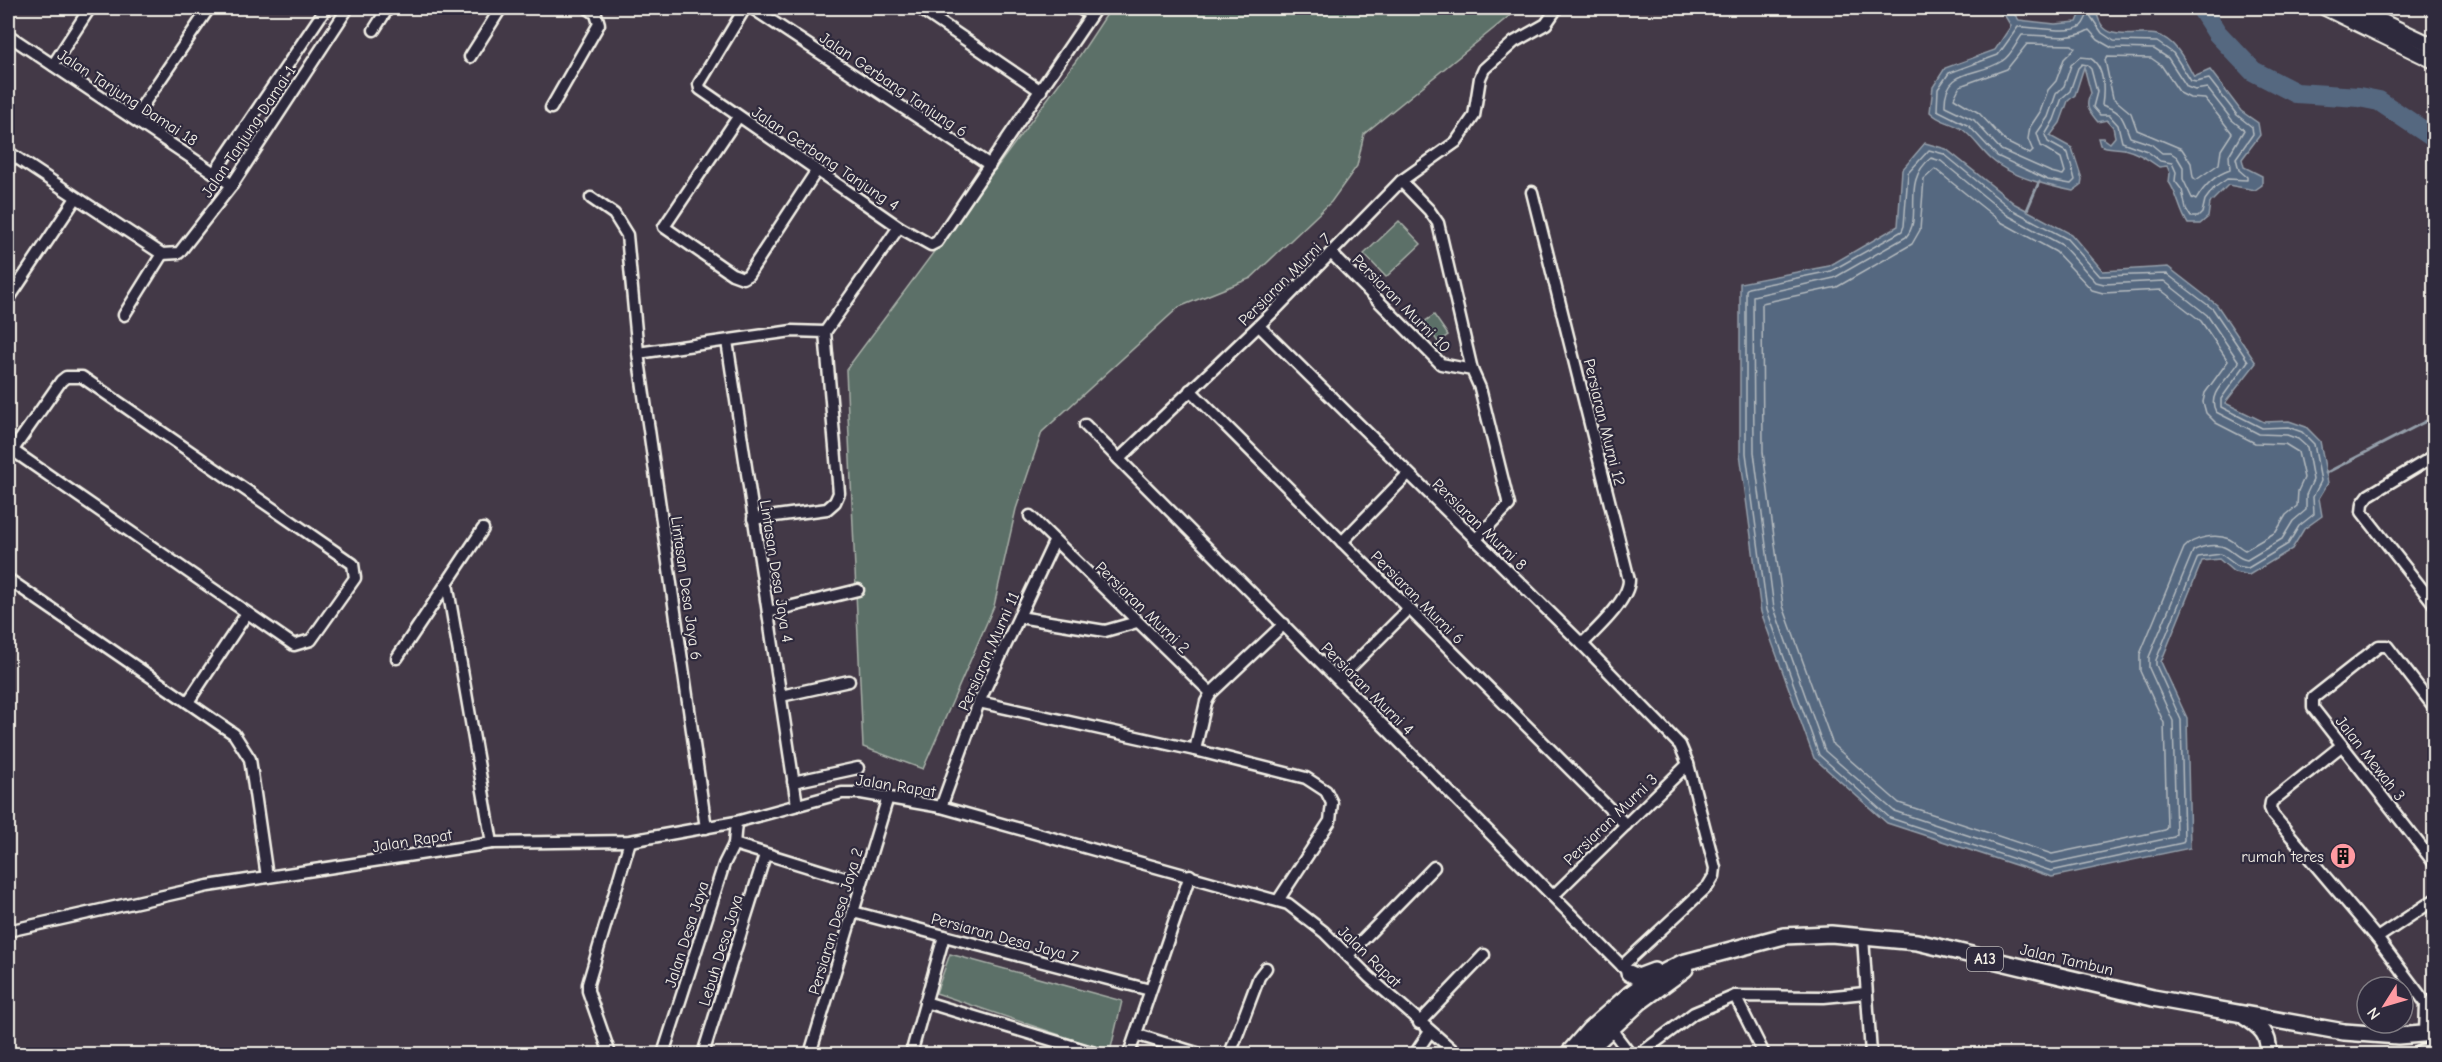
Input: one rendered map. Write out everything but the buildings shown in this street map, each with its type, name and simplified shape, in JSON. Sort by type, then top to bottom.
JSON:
[{"type":"main road","name":"Jalan Tambun","points":[[1568,1054],[1651,979],[1688,962],[1784,936],[1832,934],[1917,942],[2153,998],[2344,1032],[2398,1036],[2430,1034]]},
{"type":"main road","points":[[1625,969],[1642,976],[1668,966],[1688,962]]},
{"type":"main road","points":[[1607,1019],[1630,984],[1625,969]]},
{"type":"main road","points":[[2238,1012],[2262,1029],[2267,1036],[2268,1054]]},
{"type":"main road","name":"Jalan Tambun","points":[[1584,1054],[1607,1019]]},
{"type":"main road","points":[[2421,1054],[2434,1051]]},
{"type":"street","points":[[53,65],[90,8]]},
{"type":"street","points":[[134,118],[209,8]]},
{"type":"street","points":[[215,172],[326,8]]},
{"type":"street","name":"Jalan Tanjung Damai 1","points":[[162,254],[174,254],[183,250],[232,185],[348,8]]},
{"type":"street","points":[[374,30],[388,8]]},
{"type":"street","points":[[470,57],[501,8]]},
{"type":"street","points":[[551,108],[599,24],[596,14],[588,8]]},
{"type":"street","name":"Jalan Gerbang Tanjung 4","points":[[745,8],[699,84],[700,89],[899,226],[931,245],[937,242],[990,165]]},
{"type":"street","name":"Jalan Gerbang Tanjung 6","points":[[752,8],[990,165]]},
{"type":"street","points":[[919,8],[1041,91]]},
{"type":"street","points":[[990,165],[1093,11],[1079,8]]},
{"type":"street","name":"Persiaran Murni 7","points":[[1119,459],[1259,326],[1401,181],[1456,142],[1474,116],[1480,78],[1484,69],[1514,42],[1546,24],[1557,8]]},
{"type":"street","points":[[2325,8],[2434,62]]},
{"type":"street","points":[[2353,8],[2434,46]]},
{"type":"street","name":"Jalan Tanjung Damai 18","points":[[8,35],[232,185]]},
{"type":"street","points":[[738,117],[664,227],[732,274],[743,278],[748,275],[817,170]]},
{"type":"street","points":[[8,152],[162,254],[124,315]]},
{"type":"street","points":[[1401,181],[1429,210],[1438,223],[1472,370],[1480,388],[1509,505],[1475,540]]},
{"type":"street","name":"Persiaran Murni 12","points":[[1532,192],[1629,580],[1628,589],[1615,609],[1582,644]]},
{"type":"street","points":[[8,300],[76,198]]},
{"type":"street","name":"Lintasan Desa Jaya 6","points":[[591,198],[614,214],[627,235],[638,353],[706,828]]},
{"type":"street","points":[[753,519],[827,509],[835,502],[839,493],[825,333],[899,226]]},
{"type":"street","name":"Persiaran Murni 10","points":[[1331,253],[1441,364],[1472,370]]},
{"type":"street","name":"Persiaran Murni 8","points":[[1259,326],[1582,644],[1680,745],[1688,764]]},
{"type":"street","points":[[638,353],[792,332],[825,333]]},
{"type":"street","name":"Lintasan Desa Jaya 4","points":[[727,341],[797,805]]},
{"type":"street","points":[[66,377],[82,377],[353,564],[355,578],[309,642],[294,645],[10,454],[61,381],[66,377]]},
{"type":"street","name":"Persiaran Murni 6","points":[[1190,390],[1626,825]]},
{"type":"street","name":"Persiaran Murni 4","points":[[1085,424],[1625,969]]},
{"type":"street","points":[[2434,456],[2369,495],[2363,503],[2362,512],[2434,604]]},
{"type":"street","points":[[1342,542],[1408,474]]},
{"type":"street","name":"Persiaran Murni 2","points":[[1030,516],[1054,542],[1211,693]]},
{"type":"street","points":[[397,658],[483,529]]},
{"type":"street","name":"Persiaran Murni 11","points":[[941,807],[979,702],[1054,542]]},
{"type":"street","points":[[8,579],[234,734],[250,759],[267,877]]},
{"type":"street","points":[[447,583],[492,843]]},
{"type":"street","points":[[768,612],[858,590]]},
{"type":"street","points":[[1339,679],[1409,609]]},
{"type":"street","points":[[188,702],[247,613]]},
{"type":"street","points":[[1019,617],[1105,631],[1137,622]]},
{"type":"street","points":[[1195,750],[1206,702],[1211,693],[1284,624]]},
{"type":"street","name":"Jalan Mewah 3","points":[[2434,707],[2387,646],[2379,646],[2313,698],[2313,708],[2434,863]]},
{"type":"street","points":[[781,696],[849,681]]},
{"type":"street","points":[[979,702],[1195,750],[1306,778],[1326,791],[1332,803],[1330,821],[1278,899]]},
{"type":"street","points":[[2341,746],[2271,802],[2270,808],[2377,938],[2431,1010],[2430,1034]]},
{"type":"street","points":[[1625,969],[1708,886],[1714,876],[1715,868],[1688,764]]},
{"type":"street","name":"Persiaran Murni 3","points":[[1553,896],[1688,764]]},
{"type":"street","points":[[793,782],[858,768]]},
{"type":"street","name":"Jalan Rapat","points":[[8,931],[155,897],[267,877],[492,843],[630,841],[736,822],[842,793],[861,793],[941,807],[1278,899],[1303,914],[1419,1023],[1457,1054]]},
{"type":"street","name":"Persiaran Desa Jaya 2","points":[[810,1054],[888,796]]},
{"type":"street","name":"Jalan Desa Jaya","points":[[663,1054],[724,864],[734,844],[736,822]]},
{"type":"street","points":[[610,1054],[588,991],[588,984],[630,841]]},
{"type":"street","points":[[734,844],[861,883]]},
{"type":"street","name":"Lebuh Desa Jaya","points":[[703,1054],[765,855]]},
{"type":"street","points":[[1348,955],[1434,867]]},
{"type":"street","points":[[1129,1054],[1138,1035],[1150,990],[1190,875]]},
{"type":"street","points":[[2377,938],[2434,900]]},
{"type":"street","name":"Persiaran Desa Jaya 7","points":[[853,912],[1150,990]]},
{"type":"street","points":[[911,1054],[944,936]]},
{"type":"street","points":[[1863,937],[1865,993],[1871,1054]]},
{"type":"street","points":[[1419,1023],[1484,955]]},
{"type":"street","points":[[1230,1054],[1259,977],[1266,968]]},
{"type":"street","points":[[1640,1054],[1694,1013],[1735,996],[1824,998],[1865,993]]},
{"type":"street","points":[[1735,996],[1764,1054]]},
{"type":"street","points":[[925,1002],[1098,1054]]},
{"type":"street","points":[[1607,1019],[1630,1054]]},
{"type":"street","points":[[1415,1054],[1429,1032]]},
{"type":"street","points":[[1138,1035],[1200,1054]]},
{"type":"green space","points":[[1111,8],[1519,8],[1364,134],[1357,166],[1331,202],[1251,278],[1179,307],[1042,432],[1016,509],[994,606],[923,769],[863,747],[846,370],[1078,58]]},
{"type":"green space","points":[[1399,221],[1421,244],[1386,277],[1364,254]]},
{"type":"green space","points":[[1434,315],[1448,335],[1438,342],[1424,322]]},
{"type":"green space","points":[[950,954],[1122,1001],[1110,1052],[936,993]]},
{"type":"water","points":[[1990,8],[2009,8],[2019,20],[2055,24],[2077,22],[2083,8],[2096,8],[2104,28],[2111,32],[2163,37],[2175,46],[2194,77],[2210,70],[2241,111],[2258,123],[2260,135],[2242,159],[2244,167],[2262,176],[2262,185],[2255,190],[2228,185],[2210,203],[2208,217],[2200,224],[2188,224],[2169,182],[2170,173],[2167,166],[2159,167],[2129,150],[2100,145],[2098,138],[2103,138],[2110,143],[2115,137],[2113,127],[2107,120],[2098,122],[2088,109],[2091,93],[2084,67],[2075,95],[2068,101],[2060,123],[2050,136],[2072,148],[2082,179],[2081,185],[2073,191],[2052,186],[2030,180],[1999,165],[1962,129],[1937,118],[1930,112],[1933,87],[1945,68],[1995,50],[2011,26],[2005,16]]},
{"type":"water","points":[[1925,143],[1946,149],[2015,204],[2071,234],[2103,271],[2168,267],[2217,305],[2256,363],[2225,403],[2264,422],[2289,421],[2306,427],[2320,441],[2328,483],[2319,498],[2322,516],[2304,529],[2292,549],[2249,575],[2234,572],[2219,559],[2202,561],[2161,662],[2187,718],[2190,848],[2052,877],[1887,823],[1814,758],[1761,612],[1740,453],[1740,283],[1829,266],[1898,226],[1902,170]]},
{"type":"waterway","points":[[2201,8],[2217,33],[2253,71],[2296,93],[2359,97],[2379,101],[2434,138]]},
{"type":"waterway","points":[[2027,210],[2039,182]]},
{"type":"waterway","points":[[2326,473],[2434,417]]},
{"type":"place","name":"rumah teres","points":[[2343,856]]}]
